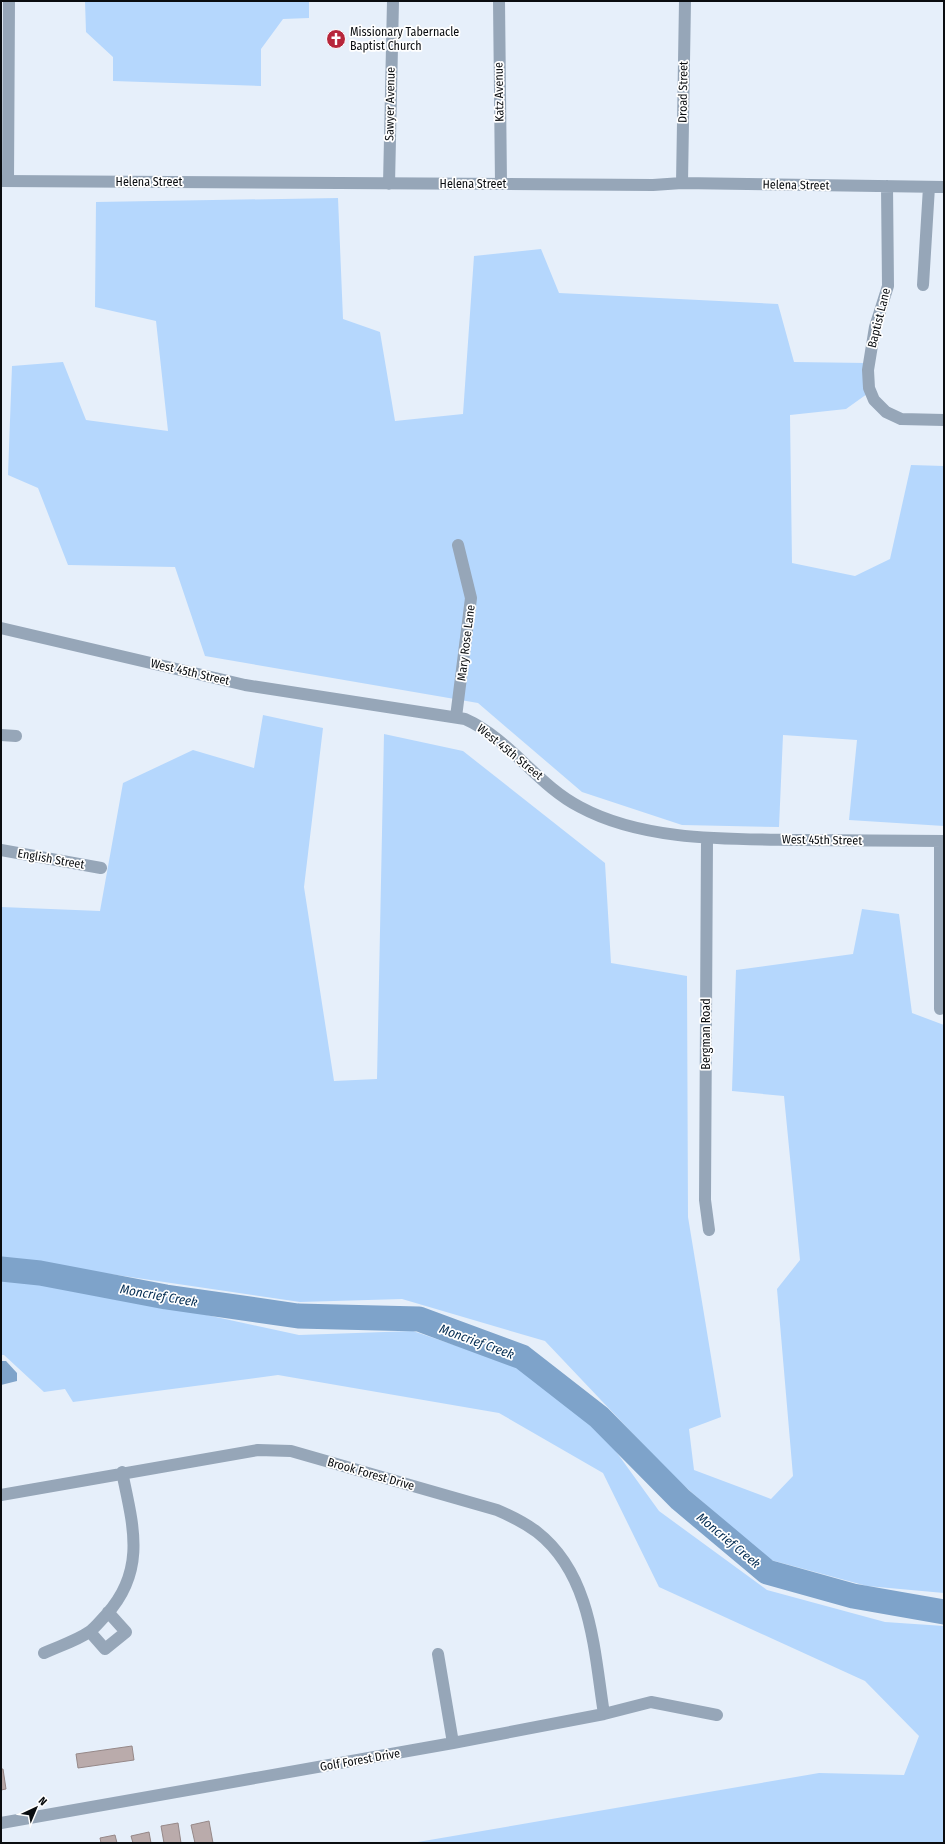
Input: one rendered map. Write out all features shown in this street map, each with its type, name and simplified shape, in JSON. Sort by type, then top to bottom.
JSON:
[{"type":"street","points":[[4,181],[9,1]]},
{"type":"street","name":"Sawyer Avenue","points":[[389,184],[393,1]]},
{"type":"street","name":"Katz Avenue","points":[[499,1],[501,184]]},
{"type":"street","name":"Droad Street","points":[[682,184],[685,1]]},
{"type":"street","name":"Helena Street","points":[[4,181],[389,184],[682,184],[944,187]]},
{"type":"street","name":"Baptist Lane","points":[[887,186],[888,286],[875,327],[868,370],[869,388],[874,400],[886,412],[901,419],[944,420]]},
{"type":"street","points":[[923,285],[930,187]]},
{"type":"street","name":"Mary Rose Lane","points":[[456,717],[471,598],[458,545]]},
{"type":"street","name":"West 45th Street","points":[[1,628],[245,685],[456,717],[480,726],[562,796],[579,807],[607,820],[632,827],[707,839],[942,841]]},
{"type":"street","points":[[1,736],[16,736]]},
{"type":"street","name":"Bergman Road","points":[[707,839],[705,1200],[709,1230]]},
{"type":"street","points":[[940,1009],[942,841]]},
{"type":"street","name":"English Street","points":[[1,850],[101,868]]},
{"type":"street","name":"Brook Forest Drive","points":[[1,1494],[122,1472],[258,1450],[291,1451],[497,1510],[518,1519],[537,1532],[551,1545],[566,1564],[578,1586],[587,1612],[604,1714]]},
{"type":"street","points":[[44,1653],[90,1632],[108,1612],[120,1595],[133,1564],[134,1546],[133,1528],[122,1472]]},
{"type":"street","points":[[90,1632],[105,1649],[126,1632],[108,1612]]},
{"type":"street","points":[[438,1654],[454,1743]]},
{"type":"street","name":"Golf Forest Drive","points":[[1,1823],[454,1743],[604,1714],[651,1702],[717,1716]]},
{"type":"shaded area","points":[[85,1],[309,1],[309,18],[283,19],[261,49],[261,86],[113,81],[113,57],[86,32]]},
{"type":"shaded area","points":[[338,198],[343,319],[380,332],[395,421],[463,414],[474,256],[541,249],[559,293],[778,304],[794,362],[866,363],[867,394],[846,409],[790,415],[792,563],[855,576],[890,559],[911,465],[944,466],[944,826],[849,820],[857,740],[783,735],[779,827],[682,825],[582,792],[478,703],[205,656],[175,567],[68,565],[38,488],[8,475],[12,366],[63,362],[86,420],[168,431],[156,321],[95,307],[96,202]]},
{"type":"shaded area","points":[[263,715],[323,728],[304,887],[334,1081],[377,1079],[384,734],[463,751],[605,863],[611,963],[687,976],[688,1217],[721,1417],[689,1429],[694,1470],[771,1499],[793,1476],[777,1289],[800,1260],[784,1096],[732,1091],[736,970],[853,954],[862,909],[899,914],[912,1013],[944,1025],[944,1593],[867,1586],[767,1559],[672,1475],[545,1341],[402,1299],[300,1302],[1,1258],[1,907],[100,911],[123,783],[193,750],[254,768]]},
{"type":"shaded area","points":[[1,1275],[37,1278],[299,1335],[413,1331],[519,1367],[607,1439],[659,1511],[767,1590],[885,1622],[944,1626],[944,1843],[412,1843],[819,1773],[904,1775],[919,1736],[865,1681],[659,1587],[603,1473],[499,1413],[278,1375],[73,1402],[65,1389],[44,1392],[4,1355],[1,1355]]},
{"type":"shaded area","points":[[1,1361],[6,1361],[17,1373],[17,1381],[1,1385]]},
{"type":"building","points":[[132,1746],[134,1760],[78,1768],[76,1754]]},
{"type":"building","points":[[1,1769],[3,1769],[6,1789],[1,1790]]},
{"type":"building","points":[[209,1821],[213,1843],[195,1843],[191,1825]]},
{"type":"building","points":[[178,1823],[181,1843],[164,1843],[161,1826]]},
{"type":"building","points":[[149,1832],[151,1843],[133,1843],[131,1836]]},
{"type":"building","points":[[115,1835],[117,1843],[101,1843],[100,1838]]},
{"type":"waterway","name":"Moncrief Creek","points":[[1,1269],[40,1273],[166,1297],[298,1316],[419,1319],[522,1357],[599,1417],[680,1499],[767,1572],[853,1596],[944,1612]]},
{"type":"place","name":"Missionary Tabernacle Baptist Church","points":[[336,39]]}]
